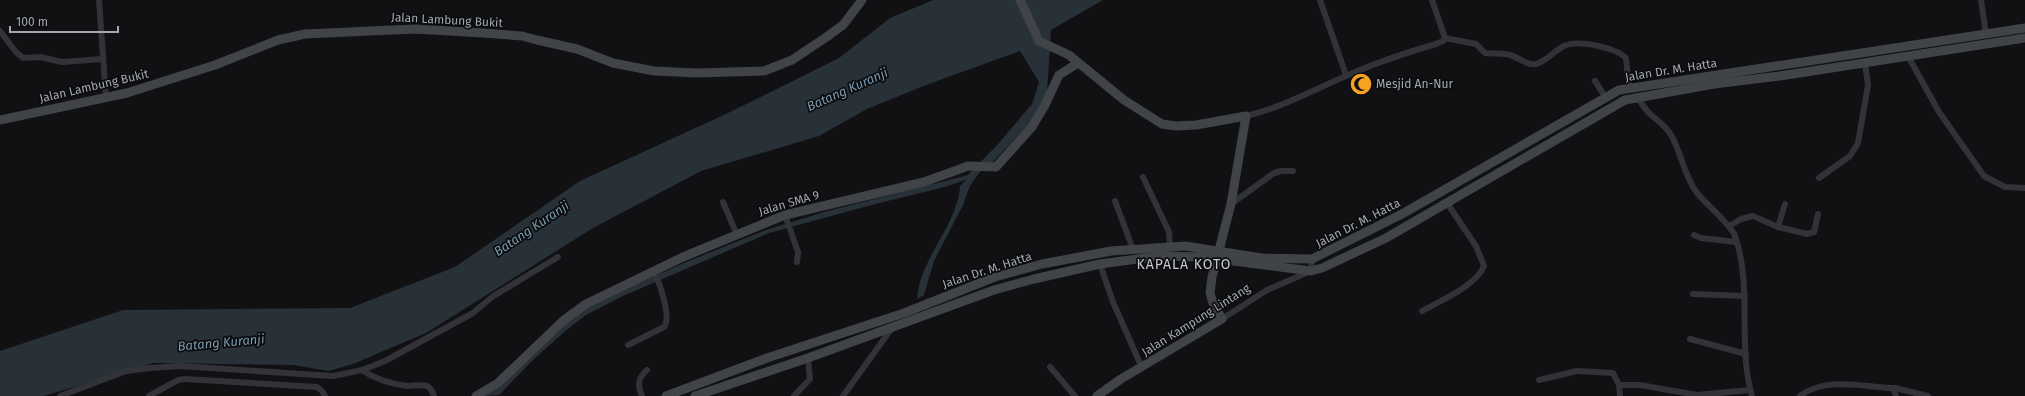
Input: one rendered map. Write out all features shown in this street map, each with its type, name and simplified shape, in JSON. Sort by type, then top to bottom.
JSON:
[{"type":"main road","name":"Jalan Lambung Bukit","points":[[0,120],[12,116],[127,93],[215,65],[290,36],[381,30],[415,29],[522,36],[577,49],[613,63],[654,71],[697,73],[764,71],[792,60],[815,46],[843,25],[862,0]]},
{"type":"main road","points":[[1020,0],[1038,39],[1042,43],[1068,55],[1133,106],[1162,124],[1176,126],[1196,125],[1246,116],[1231,204],[1212,277],[1210,293],[1213,303],[1222,319]]},
{"type":"main road","name":"Jalan Dr. M. Hatta","points":[[666,396],[755,362],[884,320],[960,289],[1019,270],[1133,249],[1185,246],[1218,255],[1311,271],[1322,268],[1386,238],[1447,203],[1473,186],[1624,100],[1714,84],[1849,66],[1908,56],[1962,43],[1986,35],[2025,28]]},
{"type":"main road","name":"Jalan Dr. M. Hatta","points":[[695,396],[808,358],[1011,285],[1100,264],[1160,256],[1218,255],[1312,259],[1402,214],[1619,90],[1848,56],[1962,43],[2025,38]]},
{"type":"main road","points":[[1848,56],[1849,66]]},
{"type":"main road","name":"Jalan SMA 9","points":[[476,396],[498,383],[576,311],[586,304],[656,276],[737,234],[786,218],[924,182],[947,175],[958,168],[974,165],[996,167],[1032,127],[1044,107],[1055,80],[1064,70],[1078,63]]},
{"type":"main road","points":[[1468,176],[1473,186]]},
{"type":"main road","name":"Jalan Kampung Lintang","points":[[1097,396],[1222,319]]},
{"type":"street","points":[[99,0],[102,59],[106,98]]},
{"type":"street","points":[[1320,0],[1346,76]]},
{"type":"street","points":[[1246,116],[1264,112],[1382,61],[1443,41],[1446,34],[1432,0]]},
{"type":"street","points":[[1981,0],[1986,35]]},
{"type":"street","points":[[0,32],[16,52],[23,58],[40,58],[62,62],[102,59]]},
{"type":"street","points":[[1445,38],[1476,44],[1486,53],[1509,54],[1530,64],[1536,64],[1565,45],[1579,43],[1591,44],[1619,53],[1626,58],[1629,88]]},
{"type":"street","points":[[1908,56],[1939,112],[1984,176],[2005,187],[2025,188]]},
{"type":"street","points":[[1819,178],[1850,156],[1858,143],[1868,85],[1865,63]]},
{"type":"street","points":[[1595,81],[1606,98]]},
{"type":"street","points":[[1620,385],[1640,385],[1697,395],[1751,393],[1746,354],[1745,296],[1733,231],[1711,210],[1696,192],[1688,178],[1672,136],[1664,126],[1644,108],[1637,97]]},
{"type":"street","points":[[1231,204],[1274,173],[1281,171],[1293,171]]},
{"type":"street","points":[[1143,177],[1169,232],[1170,247]]},
{"type":"street","points":[[1115,201],[1133,249]]},
{"type":"street","points":[[723,202],[737,234]]},
{"type":"street","points":[[1422,311],[1474,281],[1482,272],[1484,266],[1476,246],[1447,203]]},
{"type":"street","points":[[1778,227],[1785,204]]},
{"type":"street","points":[[1729,226],[1741,219],[1753,216],[1778,227],[1807,234],[1814,232],[1818,214]]},
{"type":"street","points":[[786,218],[798,252],[797,262]]},
{"type":"street","points":[[1694,236],[1736,242]]},
{"type":"street","points":[[60,396],[126,371],[150,368],[179,366],[333,376],[362,370],[385,360],[473,312],[492,297],[558,257]]},
{"type":"street","points":[[1311,271],[1312,259]]},
{"type":"street","points":[[1100,264],[1115,307],[1142,368]]},
{"type":"street","name":"Jalan Kampung Lintang","points":[[1222,319],[1267,290],[1311,271]]},
{"type":"street","points":[[628,345],[667,324],[667,311],[656,276]]},
{"type":"street","points":[[1693,294],[1745,296]]},
{"type":"street","points":[[843,396],[892,328]]},
{"type":"street","points":[[1690,339],[1746,354]]},
{"type":"street","points":[[794,396],[810,379],[808,358]]},
{"type":"street","points":[[1050,367],[1075,396]]},
{"type":"street","points":[[362,370],[374,379],[409,386],[425,385],[429,387],[434,396]]},
{"type":"street","points":[[642,396],[639,377],[647,370]]},
{"type":"street","points":[[1539,380],[1577,371],[1613,373],[1620,385],[1620,396]]},
{"type":"street","points":[[149,396],[178,380],[185,379],[317,388],[322,391],[325,396]]},
{"type":"street","points":[[1800,396],[1818,388],[1838,384],[1895,388],[1928,396]]},
{"type":"street","points":[[1895,388],[1896,396]]},
{"type":"water","name":"Batang Kuranji","points":[[933,0],[1103,0],[1051,30],[1047,93],[1034,119],[990,165],[979,173],[970,186],[963,205],[934,261],[924,295],[917,299],[925,269],[952,215],[960,186],[966,180],[941,188],[769,233],[623,296],[586,315],[564,332],[531,362],[499,395],[485,396],[509,378],[574,316],[590,305],[686,262],[766,230],[824,212],[968,175],[999,143],[1032,104],[1039,82],[1020,51],[926,85],[867,109],[819,136],[701,171],[593,228],[426,333],[353,364],[329,371],[293,365],[153,363],[44,396],[0,396],[0,351],[123,310],[350,308],[455,267],[580,181],[728,113],[839,58],[890,18]]},
{"type":"place","name":"Mesjid An-Nur","points":[[1361,84]]},
{"type":"district","name":"KAPALA KOTO","points":[[1184,264]]}]
